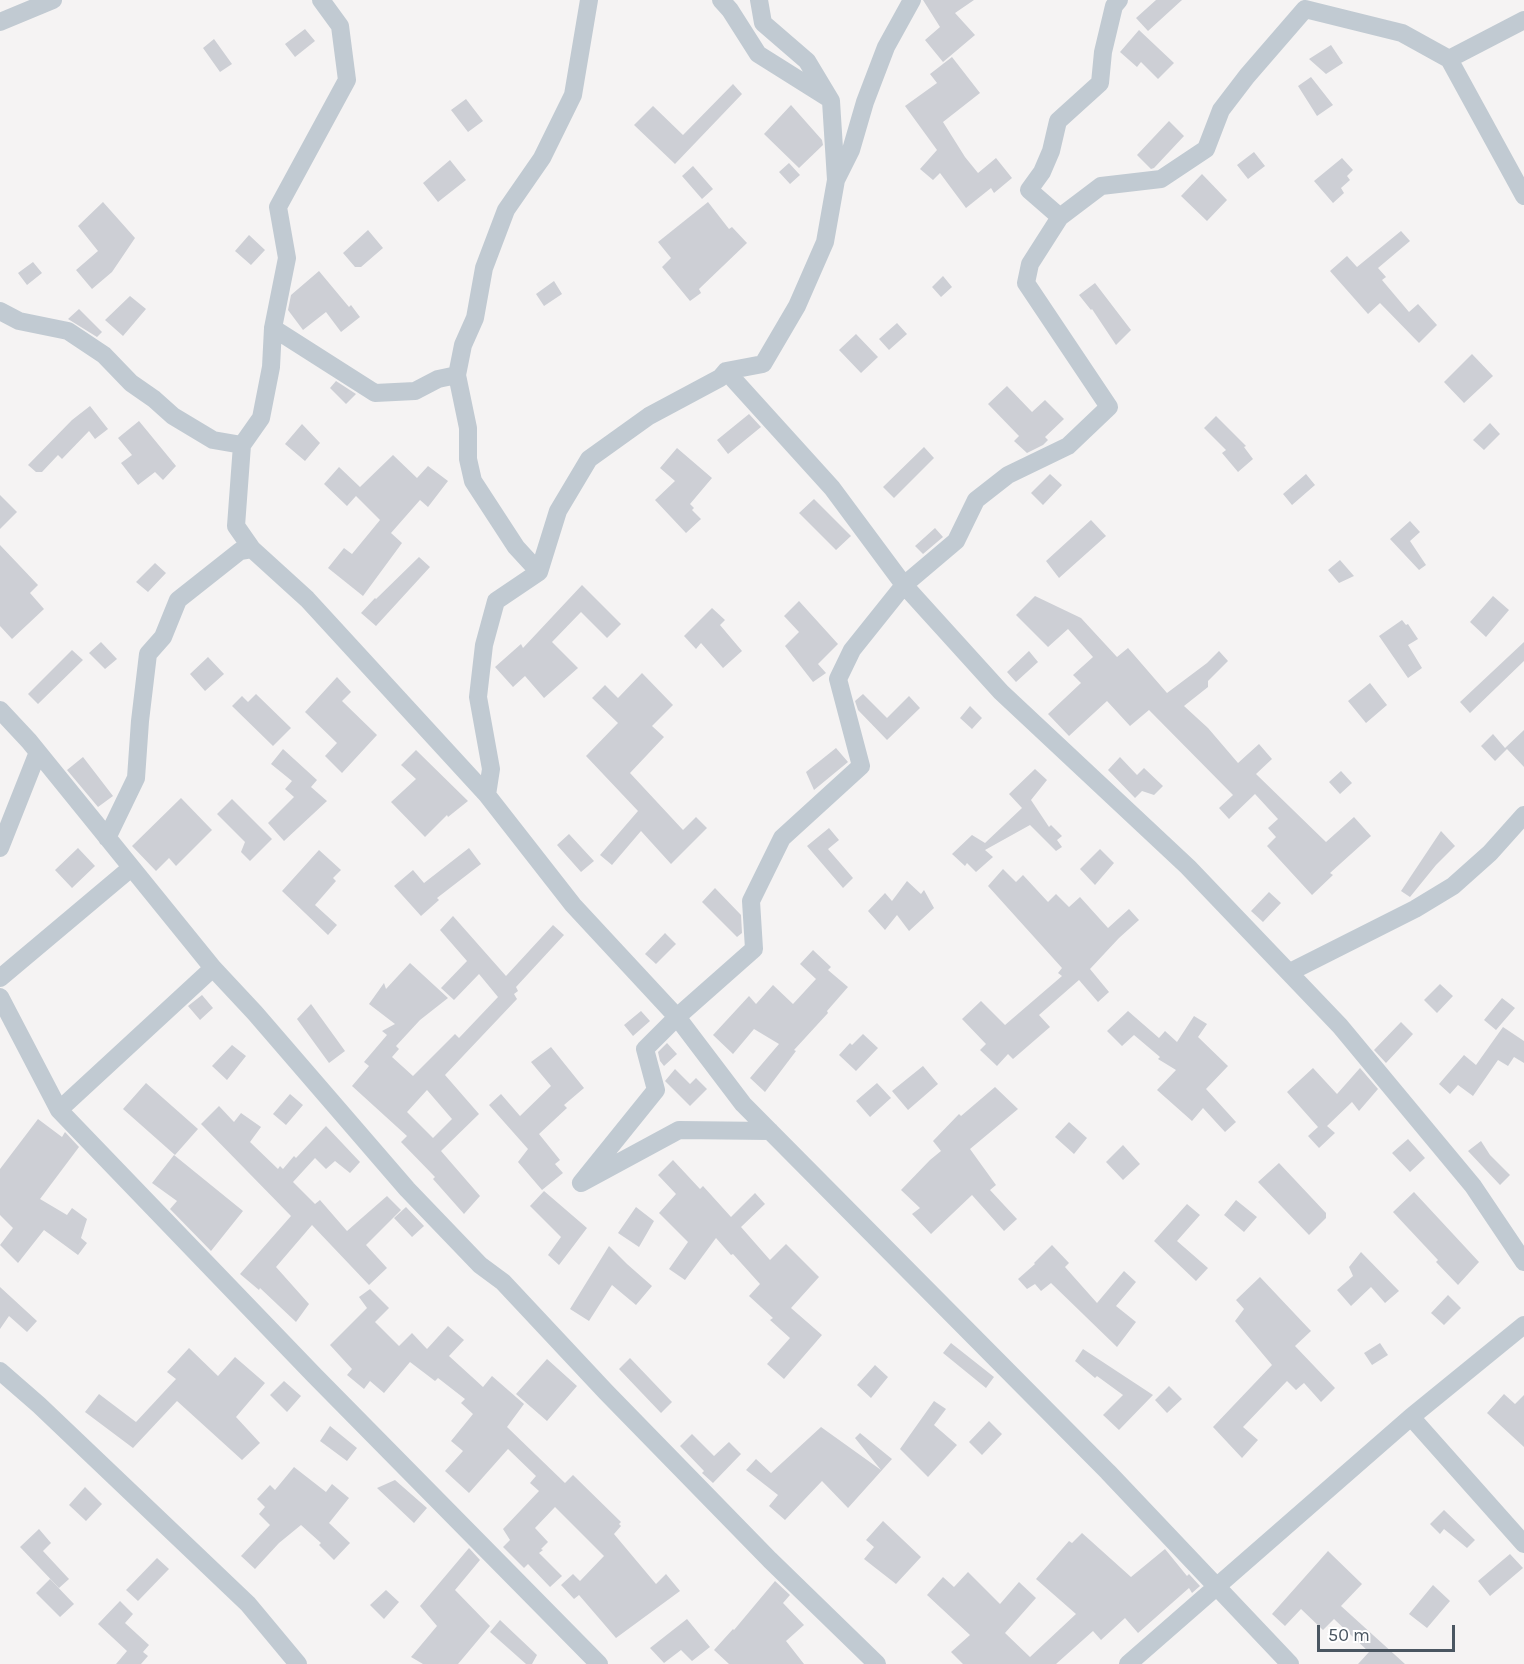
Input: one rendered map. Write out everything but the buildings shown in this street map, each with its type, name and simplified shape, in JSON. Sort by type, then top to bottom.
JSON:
[{"type":"street","points":[[0,22],[53,0]]},
{"type":"street","points":[[321,0],[340,26],[346,80],[278,207],[287,258],[273,328],[271,368],[261,418],[242,445],[236,526],[252,549],[307,599],[487,795],[573,905],[677,1017],[743,1104],[1108,1472],[1290,1664]]},
{"type":"street","points":[[539,572],[516,547],[472,481],[468,459],[468,428],[457,375],[463,345],[475,318],[484,268],[506,210],[542,158],[573,95],[589,0]]},
{"type":"street","points":[[721,0],[758,54],[831,101]]},
{"type":"street","points":[[487,795],[491,769],[478,697],[484,645],[496,601],[539,572],[558,511],[589,459],[649,416],[720,378],[726,371],[763,364],[798,306],[825,242],[836,180],[831,101],[807,61],[763,23],[759,0]]},
{"type":"street","points":[[836,180],[851,150],[865,102],[886,46],[912,0]]},
{"type":"street","points":[[1060,218],[1029,190],[1047,162],[1058,121],[1100,83],[1103,52],[1114,6],[1119,0]]},
{"type":"street","points":[[770,1131],[678,1130],[581,1183],[656,1090],[645,1049],[677,1017],[754,949],[751,901],[782,838],[861,766],[838,679],[852,650],[903,585],[956,541],[976,500],[1008,475],[1068,446],[1109,407],[1026,283],[1030,264],[1060,218],[1101,186],[1161,179],[1206,149],[1221,110],[1305,9],[1402,33],[1449,59],[1524,196]]},
{"type":"street","points":[[1449,59],[1524,20]]},
{"type":"street","points":[[0,311],[19,321],[68,331],[104,355],[130,383],[154,399],[173,416],[213,440],[242,445]]},
{"type":"street","points":[[273,328],[375,393],[415,391],[438,379],[457,375]]},
{"type":"street","points":[[726,371],[832,488],[903,585],[1001,692],[1188,867],[1340,1026],[1473,1186],[1524,1262]]},
{"type":"street","points":[[107,838],[136,777],[148,654],[163,637],[178,600],[240,551],[252,549]]},
{"type":"street","points":[[0,710],[38,752],[213,968],[415,1197],[480,1266],[502,1282],[762,1551],[877,1664]]},
{"type":"street","points":[[0,848],[38,752]]},
{"type":"street","points":[[1290,972],[1415,909],[1453,886],[1490,853],[1524,815]]},
{"type":"street","points":[[0,978],[131,868]]},
{"type":"street","points":[[59,1110],[213,968]]},
{"type":"street","points":[[0,997],[59,1110],[314,1375],[599,1664]]},
{"type":"street","points":[[1128,1664],[1411,1417],[1524,1325]]},
{"type":"street","points":[[0,1371],[39,1405],[248,1604],[298,1664]]},
{"type":"street","points":[[1411,1417],[1524,1544]]}]
